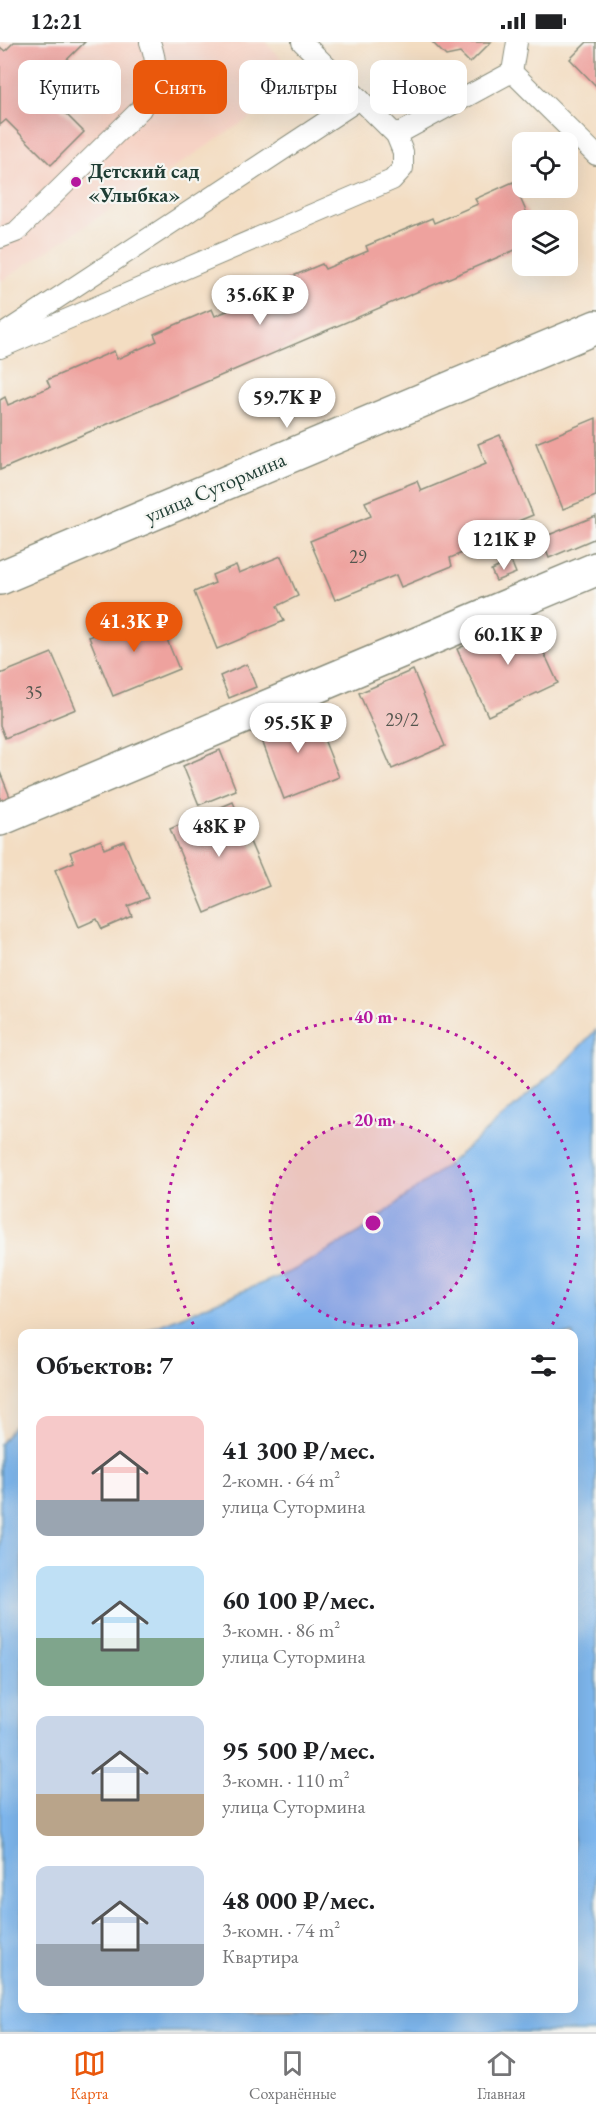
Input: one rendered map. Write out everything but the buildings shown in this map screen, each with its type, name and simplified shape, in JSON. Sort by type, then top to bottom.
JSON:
[{"type":"street","name":"улица Сутормина","points":[[0,578],[596,327]]},
{"type":"street","points":[[0,819],[596,569]]},
{"type":"lane","points":[[0,238],[16,232],[141,109],[154,85],[156,71],[150,42]]},
{"type":"lane","points":[[0,348],[392,180],[403,168],[403,152],[396,135],[302,42]]},
{"type":"lane","points":[[512,72],[517,42]]},
{"type":"lane","points":[[396,135],[512,72]]},
{"type":"lane","points":[[512,72],[596,155]]},
{"type":"lane","points":[[0,336],[360,99]]},
{"type":"shaded area","name":"Детский сад «Улыбка»","points":[[0,42],[265,42],[283,60],[239,60],[239,114],[255,114],[0,282]]},
{"type":"water","points":[[596,1030],[596,2032],[0,2032],[0,1444],[18,1423],[18,2013],[578,2013],[578,1329],[151,1329],[294,1270],[360,1232],[447,1165],[560,1067]]},
{"type":"place","name":"Детский сад «Улыбка»","points":[[76,182]]}]
